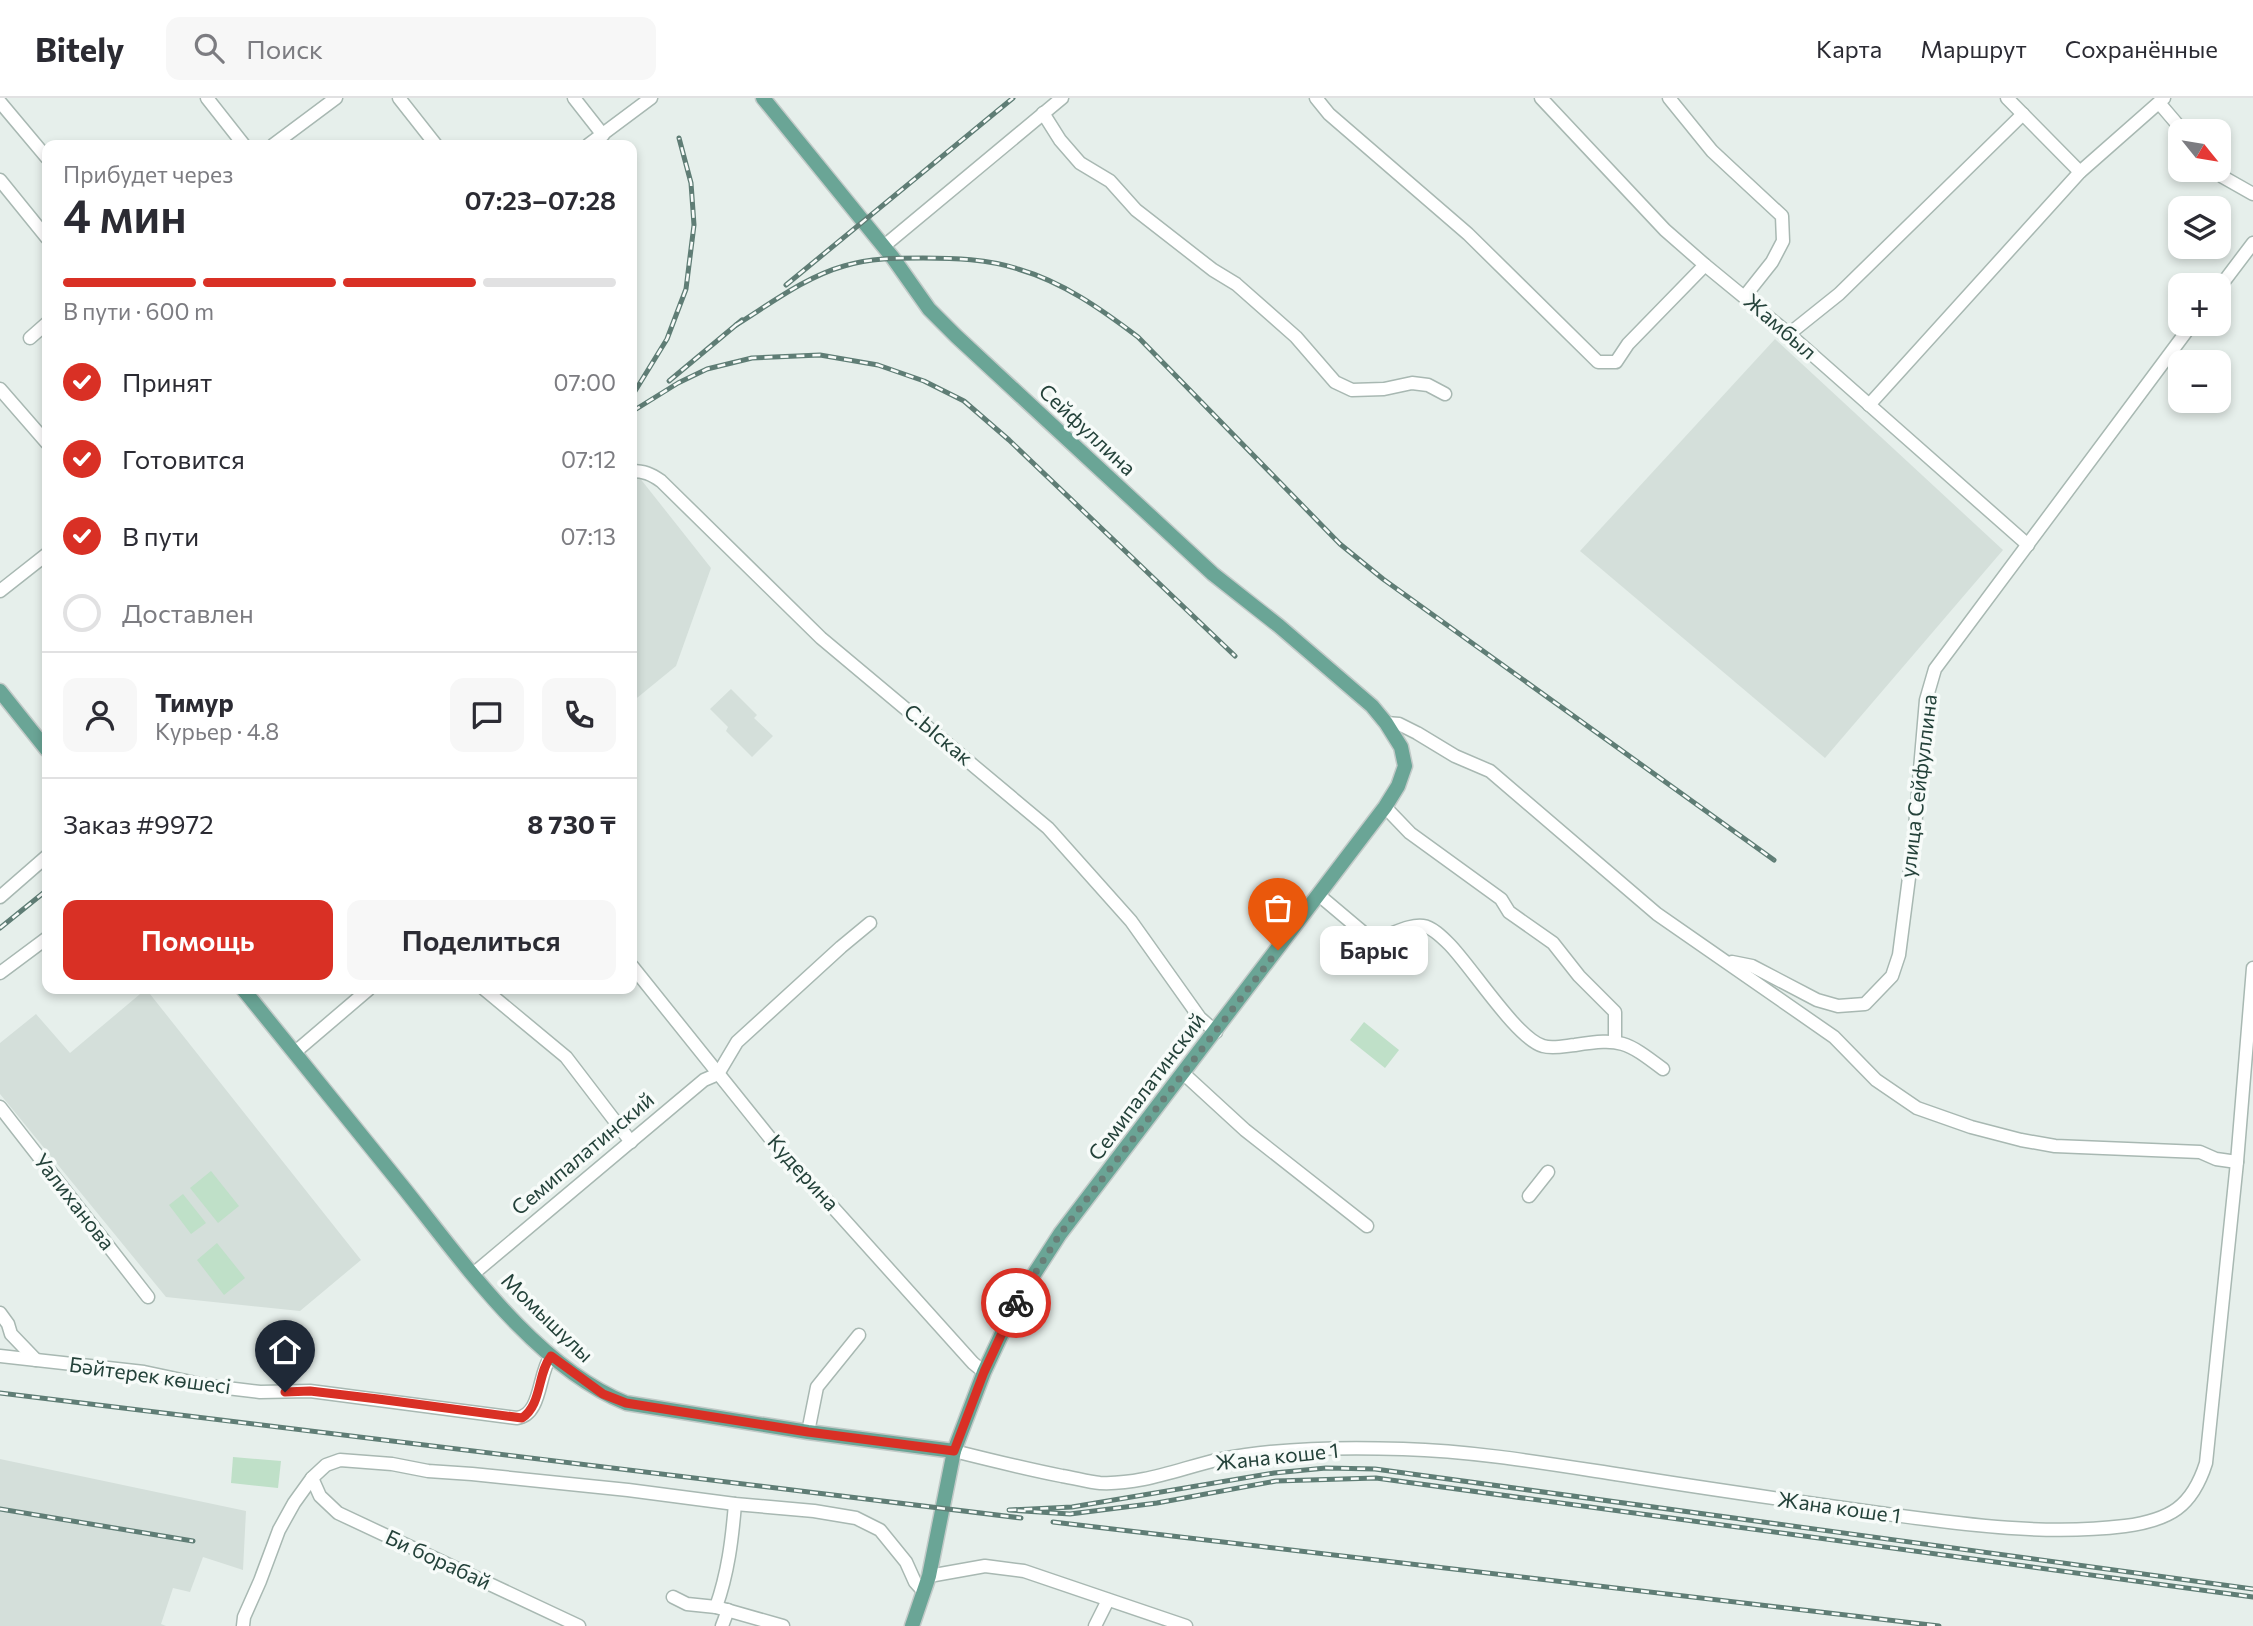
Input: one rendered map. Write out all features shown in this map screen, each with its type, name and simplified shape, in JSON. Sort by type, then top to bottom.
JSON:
[{"type":"main road","name":"Сейфуллина","points":[[763,98],[884,246],[929,309],[991,370],[1213,574],[1279,626],[1372,706],[1401,747],[1405,766]]},
{"type":"main road","points":[[0,691],[42,744]]},
{"type":"main road","name":"Семипалатинский","points":[[912,1626],[929,1576],[954,1451],[984,1372],[1018,1299],[1060,1234],[1385,807],[1398,786],[1405,766]]},
{"type":"main road","name":"Момышулы","points":[[247,994],[473,1273],[551,1356],[603,1394],[626,1403],[808,1432],[954,1451]]},
{"type":"street","points":[[207,98],[240,140]]},
{"type":"street","points":[[280,140],[335,98]]},
{"type":"street","points":[[399,98],[432,140]]},
{"type":"street","points":[[574,98],[603,135]]},
{"type":"street","points":[[596,140],[651,98]]},
{"type":"street","points":[[884,246],[1062,98]]},
{"type":"street","points":[[1316,98],[1329,114],[1468,234],[1598,362],[1616,362],[1628,344],[1705,265]]},
{"type":"street","name":"Жамбыл","points":[[1541,98],[1665,230],[1789,334],[2028,545]]},
{"type":"street","points":[[1669,98],[1712,151],[1782,216],[1783,241],[1773,262],[1745,296]]},
{"type":"street","points":[[2007,98],[2080,172]]},
{"type":"street","points":[[1869,405],[2080,172],[2162,101],[2175,119]]},
{"type":"street","points":[[0,102],[42,152]]},
{"type":"street","points":[[1043,113],[1060,140],[1080,163],[1111,181],[1136,210],[1213,270],[1236,284],[1296,337],[1335,382],[1352,390],[1412,383],[1428,385],[1445,394]]},
{"type":"street","points":[[1789,334],[1839,294],[2023,114]]},
{"type":"street","points":[[0,180],[42,232]]},
{"type":"street","points":[[2231,180],[2253,194]]},
{"type":"street","points":[[2230,273],[2253,243]]},
{"type":"street","points":[[30,338],[42,327]]},
{"type":"street","name":"улица Сейфуллина","points":[[1725,961],[1752,966],[1817,1000],[1838,1006],[1865,1004],[1892,976],[1899,955],[1914,839],[1926,700],[1935,670],[2183,336]]},
{"type":"street","points":[[0,389],[42,437]]},
{"type":"street","name":"С.Ыскак","points":[[637,471],[652,474],[661,481],[821,638],[1048,828],[1131,921],[1200,1018],[1216,1032]]},
{"type":"street","points":[[0,591],[42,558]]},
{"type":"street","name":"улица Сейфуллина","points":[[1386,723],[1399,724],[1455,756],[1490,771],[1657,914],[1834,1037],[1876,1080],[1917,1108],[1971,1127],[2055,1146],[2200,1152],[2216,1160],[2237,1162]]},
{"type":"street","points":[[1385,807],[1410,833],[1501,899],[1509,912],[1553,943],[1578,976],[1615,1012],[1615,1041]]},
{"type":"street","points":[[0,897],[42,860]]},
{"type":"street","points":[[1320,895],[1371,939],[1381,939],[1412,927],[1424,926],[1441,936],[1462,957],[1517,1028],[1543,1046],[1559,1047],[1615,1041],[1638,1050],[1663,1069]]},
{"type":"street","name":"Семипалатинский","points":[[473,1273],[704,1080],[718,1074],[737,1042],[870,923]]},
{"type":"street","points":[[0,973],[42,942]]},
{"type":"street","name":"Жана коше 1","points":[[954,1451],[1099,1483],[1130,1482],[1222,1459],[1300,1450],[1404,1449],[1525,1461],[1767,1498],[1985,1527],[2066,1530],[2150,1521],[2175,1511],[2190,1499],[2199,1485],[2206,1463],[2237,1162],[2253,968]]},
{"type":"street","name":"Кудерина","points":[[637,972],[790,1163],[984,1372]]},
{"type":"street","points":[[294,1053],[363,994]]},
{"type":"street","points":[[490,994],[566,1057],[631,1142]]},
{"type":"street","points":[[1184,1074],[1245,1129],[1367,1226]]},
{"type":"street","name":"Уалиханова","points":[[0,1107],[148,1297]]},
{"type":"street","points":[[1529,1196],[1548,1172]]},
{"type":"street","points":[[0,1313],[8,1324],[6,1336],[36,1360]]},
{"type":"street","points":[[808,1432],[817,1387],[859,1335]]},
{"type":"street","name":"Бәйтерек көшесі","points":[[0,1356],[144,1372],[210,1386],[260,1392],[324,1393],[517,1418],[526,1415],[530,1410],[545,1364],[551,1356]]},
{"type":"street","points":[[243,1626],[244,1616],[279,1530],[312,1478],[326,1465],[340,1460],[628,1490],[856,1518],[880,1530],[906,1562],[915,1583],[923,1592]]},
{"type":"street","name":"Би борабай","points":[[312,1478],[320,1496],[338,1513],[579,1626]]},
{"type":"street","points":[[722,1626],[735,1504]]},
{"type":"street","points":[[929,1576],[985,1566],[1024,1571],[1186,1626]]},
{"type":"street","points":[[673,1597],[687,1604],[722,1609],[783,1626]]},
{"type":"street","points":[[1095,1626],[1108,1600]]},
{"type":"shaded area","points":[[1775,339],[2003,550],[1825,758],[1580,551]]},
{"type":"shaded area","points":[[637,475],[711,568],[676,666],[637,698]]},
{"type":"shaded area","points":[[731,689],[757,715],[754,718],[773,736],[752,757],[726,731],[728,727],[710,709]]},
{"type":"shaded area","points":[[140,994],[150,994],[361,1260],[300,1311],[166,1297],[0,1094],[0,1043],[36,1014],[70,1053]]},
{"type":"shaded area","points":[[0,1459],[246,1511],[243,1570],[203,1557],[190,1592],[173,1588],[161,1624],[166,1626],[0,1626]]},
{"type":"green space","points":[[1364,1022],[1399,1050],[1385,1068],[1350,1040]]},
{"type":"green space","points":[[211,1171],[239,1206],[218,1223],[190,1188]]},
{"type":"green space","points":[[183,1194],[206,1223],[191,1234],[169,1205]]},
{"type":"green space","points":[[217,1243],[245,1278],[224,1295],[197,1260]]},
{"type":"green space","points":[[233,1457],[281,1461],[278,1488],[231,1483]]},
{"type":"railway","points":[[786,285],[1013,98]]},
{"type":"railway","points":[[637,388],[667,339],[686,289],[694,225],[691,183],[679,138]]},
{"type":"railway","points":[[736,325],[815,277],[854,263],[873,260],[935,258],[983,261],[1051,281],[1096,307],[1138,337],[1340,544],[1383,579],[1774,860]]},
{"type":"railway","points":[[669,381],[742,320]]},
{"type":"railway","points":[[637,409],[707,369],[752,358],[820,355],[878,365],[924,381],[964,401],[1009,440],[1235,656]]},
{"type":"railway","points":[[0,928],[42,894]]},
{"type":"railway","points":[[0,1393],[1021,1518]]},
{"type":"railway","points":[[2253,1589],[1375,1469],[1326,1468],[1274,1473],[1072,1507],[1009,1510],[1070,1514],[1157,1503],[1276,1481],[1376,1478],[2253,1597]]},
{"type":"railway","points":[[0,1509],[193,1541]]},
{"type":"railway","points":[[1053,1522],[1939,1626]]},
{"type":"way so far","points":[[1016,1303],[1060,1234],[1278,950]]},
{"type":"place","name":"Барыс","points":[[1278,950]]},
{"type":"route","points":[[285,1392],[310,1391],[522,1418],[536,1398],[545,1364],[551,1356],[603,1394],[626,1403],[808,1432],[954,1451],[984,1372],[1016,1303]]}]
